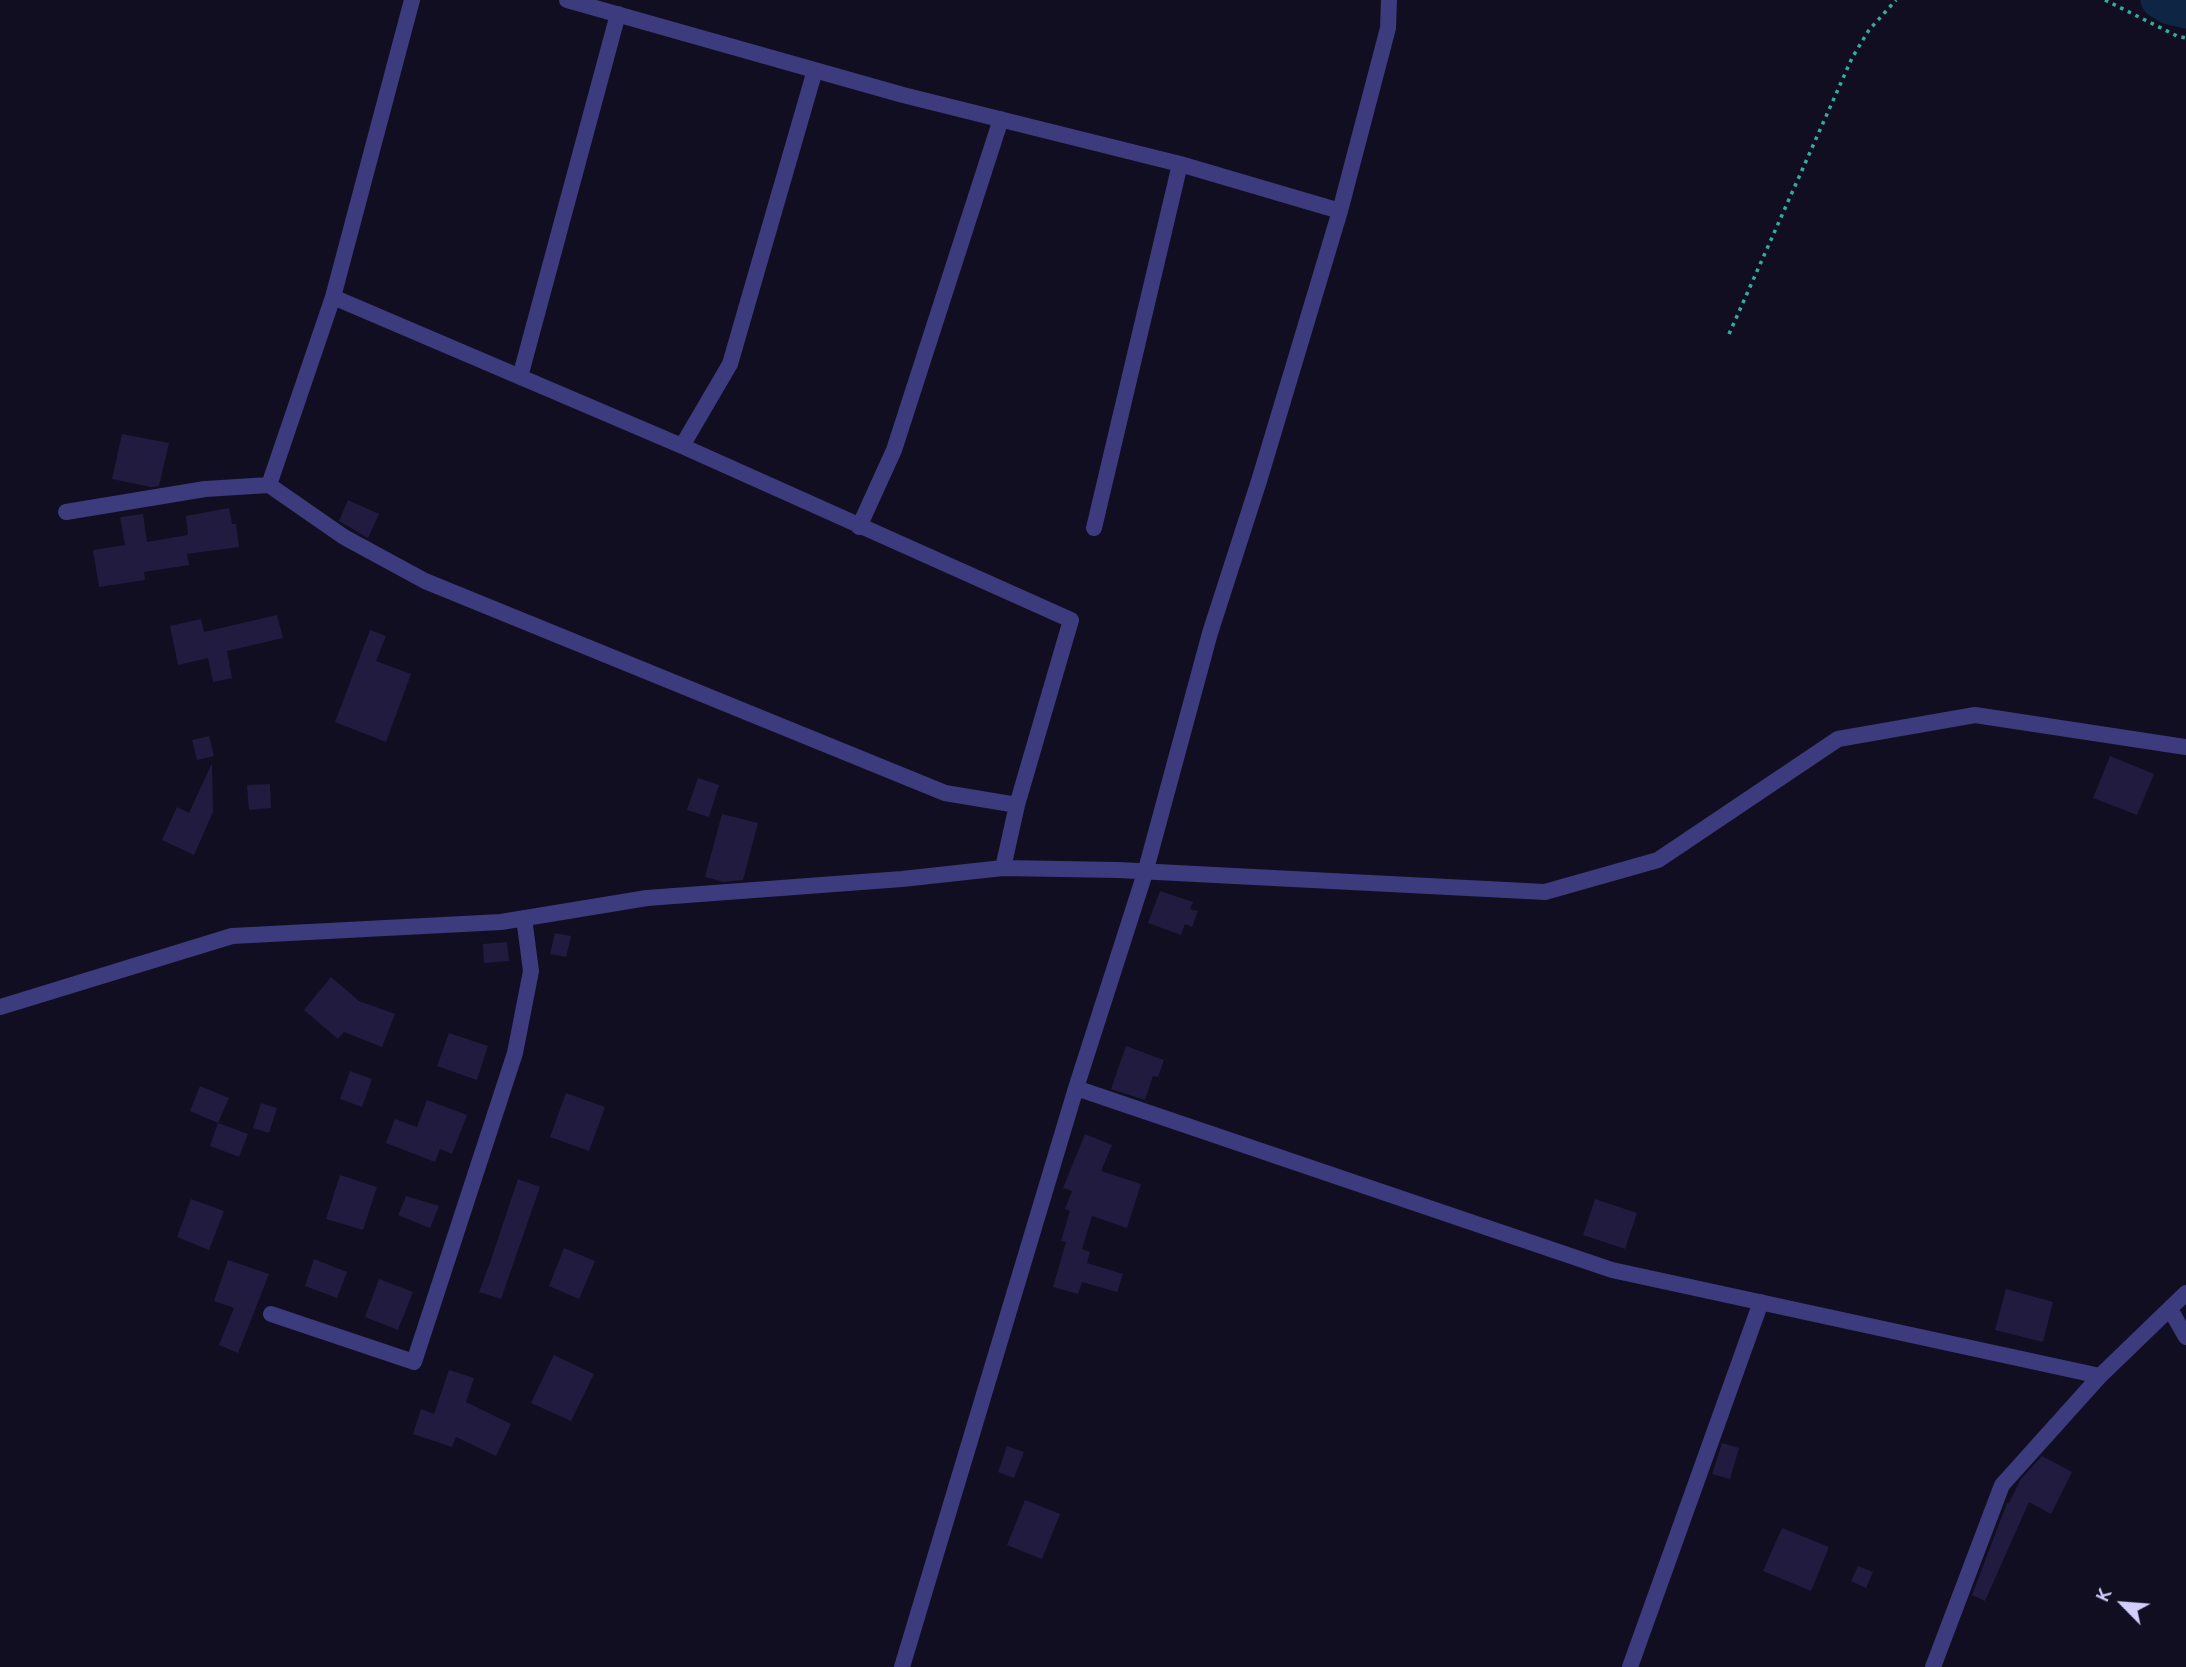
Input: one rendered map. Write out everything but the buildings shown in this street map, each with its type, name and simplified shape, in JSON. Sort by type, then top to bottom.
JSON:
[{"type":"street","points":[[269,485],[333,297],[412,0]]},
{"type":"street","points":[[567,0],[904,95],[1181,164],[1331,208]]},
{"type":"street","points":[[902,1667],[1142,872],[1331,208],[1388,28],[1389,0]]},
{"type":"street","points":[[520,377],[618,14]]},
{"type":"street","points":[[682,446],[730,364],[816,70]]},
{"type":"street","points":[[859,527],[894,450],[1001,119]]},
{"type":"street","points":[[1094,528],[1181,164]]},
{"type":"street","points":[[333,297],[682,446],[1070,621],[1017,805],[1003,868]]},
{"type":"street","points":[[66,512],[205,489],[269,485],[344,537],[425,581],[945,793],[1017,805]]},
{"type":"street","points":[[0,1007],[232,936],[501,922],[647,898],[902,879],[1003,868],[1118,870],[1545,892],[1658,860],[1838,740],[1975,715],[2186,747]]},
{"type":"street","points":[[271,1314],[414,1362],[515,1053],[531,971],[524,918]]},
{"type":"street","points":[[1076,1088],[1612,1270],[2100,1376]]},
{"type":"street","points":[[1933,1667],[2002,1485],[2100,1376],[2186,1293]]},
{"type":"street","points":[[1630,1667],[1761,1302]]},
{"type":"street","points":[[2170,1309],[2186,1337]]},
{"type":"path","points":[[1729,334],[1852,58],[1869,30],[1896,0]]},
{"type":"path","points":[[2105,0],[2186,38]]},
{"type":"waterway","points":[[2158,0],[2169,7],[2186,11]]}]
